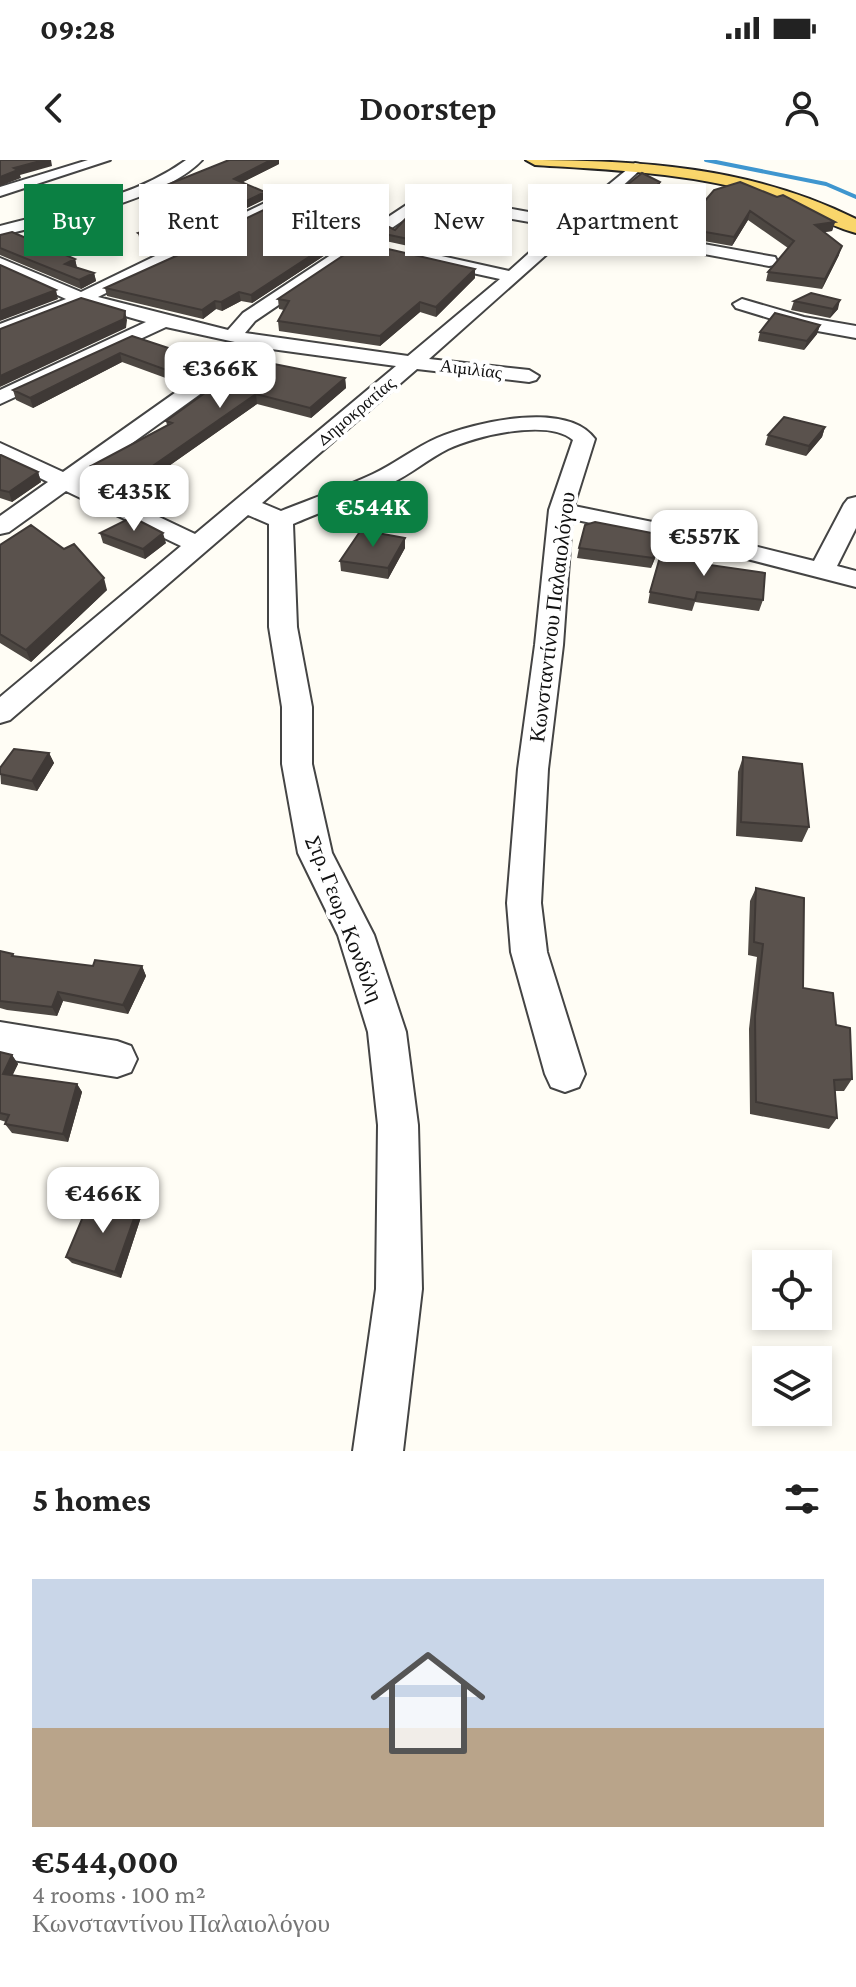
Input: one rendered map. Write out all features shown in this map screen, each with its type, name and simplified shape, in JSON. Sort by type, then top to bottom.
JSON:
[{"type":"main road","points":[[535,160],[708,175],[751,184],[807,202],[856,227]]},
{"type":"street","points":[[0,192],[103,160]]},
{"type":"street","points":[[0,231],[144,188],[180,171],[195,160]]},
{"type":"street","name":"Δημοκρατίας","points":[[616,184],[635,167]]},
{"type":"street","points":[[389,224],[430,199],[528,216]]},
{"type":"street","points":[[0,331],[81,299],[263,209]]},
{"type":"street","points":[[706,249],[769,261]]},
{"type":"street","points":[[389,250],[513,277]]},
{"type":"street","points":[[232,336],[249,317],[339,256]]},
{"type":"street","name":"Δημοκρατίας","points":[[0,713],[200,546],[536,256]]},
{"type":"street","name":"Αιμιλίας","points":[[0,263],[81,299],[162,322],[261,341],[529,376]]},
{"type":"street","points":[[0,281],[24,273]]},
{"type":"street","points":[[742,304],[801,322],[856,332]]},
{"type":"street","points":[[0,398],[162,322]]},
{"type":"street","points":[[0,527],[261,341]]},
{"type":"street","name":"Κωνσταντίνου Παλαιολόγου","points":[[281,520],[391,474],[459,437],[497,427],[540,424],[581,433],[584,439],[561,510],[549,645],[533,769],[524,903],[529,952],[565,1074]]},
{"type":"street","points":[[0,450],[200,546]]},
{"type":"street","points":[[822,570],[856,504]]},
{"type":"street","points":[[245,505],[281,520]]},
{"type":"street","points":[[561,510],[682,535],[856,579]]},
{"type":"street","name":"Στρ. Γεωρ. Κονδύλη","points":[[281,520],[283,627],[297,707],[297,764],[315,853],[356,935],[387,1032],[398,1125],[399,1289],[378,1451]]},
{"type":"street","points":[[0,1040],[117,1059]]},
{"type":"building","points":[[0,160],[44,160],[14,168],[18,170],[0,177]]},
{"type":"building","points":[[229,160],[271,160],[234,179],[246,184],[169,184]]},
{"type":"building","points":[[642,173],[660,182],[658,184],[628,184]]},
{"type":"building","points":[[740,182],[777,197],[783,195],[835,222],[815,225],[842,246],[825,279],[768,272],[794,241],[750,211],[734,237],[706,232],[706,200],[714,190]]},
{"type":"building","points":[[247,184],[263,191],[247,201]]},
{"type":"building","points":[[263,210],[263,256],[310,256],[251,295],[239,292],[221,302],[215,301],[202,310],[105,288],[176,256],[247,256],[247,218]]},
{"type":"building","points":[[405,219],[405,238],[389,235],[389,227],[395,230]]},
{"type":"building","points":[[12,232],[24,237],[24,256],[68,256],[75,259],[65,264],[94,273],[79,280],[0,248],[0,235]]},
{"type":"building","points":[[389,249],[405,253],[405,256],[418,256],[475,269],[436,307],[420,302],[380,336],[278,321],[289,301],[278,299],[342,256],[389,256]]},
{"type":"building","points":[[0,265],[56,290],[0,311]]},
{"type":"building","points":[[811,293],[840,300],[833,309],[794,301]]},
{"type":"building","points":[[81,298],[125,311],[124,319],[0,376],[0,329]]},
{"type":"building","points":[[775,313],[820,325],[807,341],[760,332]]},
{"type":"building","points":[[132,336],[202,359],[180,375],[120,353],[30,398],[13,390]]},
{"type":"building","points":[[249,359],[345,378],[310,408],[256,394],[144,472],[140,471],[122,481],[91,466],[172,423],[166,421],[213,387],[204,384],[226,368],[234,371]]},
{"type":"building","points":[[784,417],[825,427],[809,446],[768,435]]},
{"type":"building","points":[[0,455],[38,472],[9,492],[0,490]]},
{"type":"building","points":[[132,517],[163,533],[143,549],[100,533]]},
{"type":"building","points":[[595,522],[662,535],[653,558],[579,548],[585,525]]},
{"type":"building","points":[[31,525],[64,549],[74,544],[104,578],[26,650],[0,634],[0,545]]},
{"type":"building","points":[[361,530],[405,538],[388,568],[340,561]]},
{"type":"building","points":[[662,550],[705,555],[703,564],[765,573],[763,600],[697,592],[695,600],[650,592]]},
{"type":"building","points":[[14,749],[49,753],[32,781],[0,774],[0,768]]},
{"type":"building","points":[[743,757],[802,764],[809,827],[741,822]]},
{"type":"building","points":[[756,888],[804,898],[803,988],[833,993],[836,1025],[850,1028],[852,1079],[834,1080],[837,1118],[756,1102],[755,1016],[763,944],[754,942]]},
{"type":"building","points":[[0,951],[12,956],[93,966],[95,960],[142,966],[123,1005],[58,992],[52,1007],[0,1001]]},
{"type":"building","points":[[0,1052],[12,1055],[3,1074],[77,1084],[63,1134],[5,1124],[9,1115],[0,1113]]},
{"type":"building","points":[[90,1200],[138,1207],[115,1272],[66,1257]]},
{"type":"waterway","points":[[706,160],[826,184],[856,197]]}]
